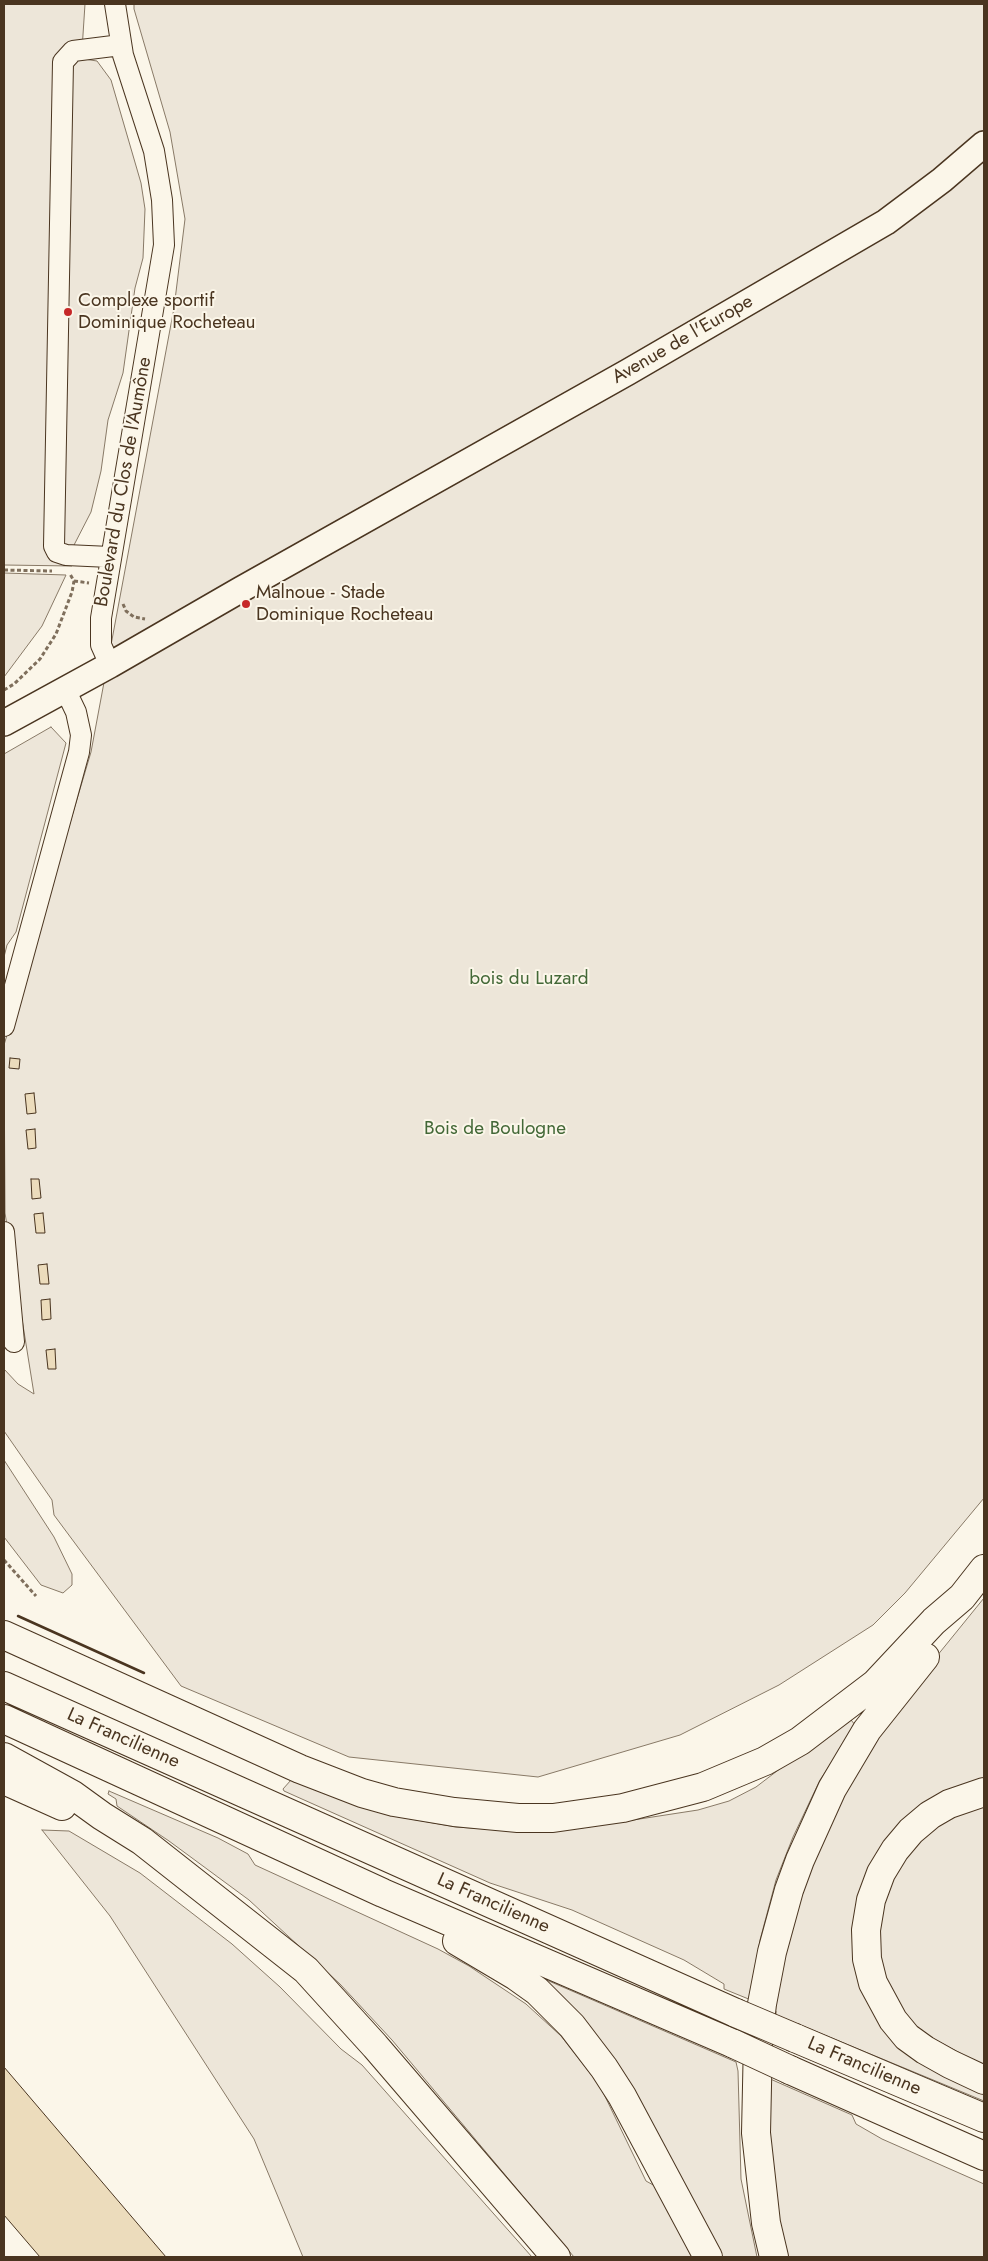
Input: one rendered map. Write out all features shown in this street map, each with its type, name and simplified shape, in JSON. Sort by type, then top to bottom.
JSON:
[{"type":"highway","points":[[4,1636],[300,1769],[362,1792],[394,1802],[454,1812],[518,1818],[553,1818],[588,1814],[703,1787],[765,1761],[800,1742],[875,1684],[934,1621],[962,1597],[984,1569]]},
{"type":"highway","points":[[774,2257],[766,2223],[759,2175],[756,2133],[756,2074],[762,2004],[780,1919],[800,1860],[817,1820],[846,1763],[892,1696],[948,1629],[962,1597]]},
{"type":"highway","name":"La Francilienne","points":[[4,1686],[736,2013],[984,2118]]},
{"type":"highway","name":"La Francilienne","points":[[4,1719],[383,1893]]},
{"type":"highway","points":[[4,1757],[73,1795],[142,1841],[306,1970],[556,2257]]},
{"type":"highway","points":[[4,1780],[72,1810],[102,1816]]},
{"type":"highway","points":[[984,1792],[949,1804],[930,1815],[911,1831],[895,1850],[881,1873],[871,1900],[866,1930],[867,1959],[873,1983],[893,2020],[907,2037],[925,2050],[984,2080]]},
{"type":"highway","points":[[383,1893],[734,2044],[984,2156]]},
{"type":"highway","points":[[383,1893],[415,1920],[470,1948],[516,1976],[537,1991],[572,2026],[604,2068],[622,2096],[708,2257]]},
{"type":"main road","name":"Avenue de l'Europe","points":[[110,665],[628,372],[886,222],[942,180],[984,144]]},
{"type":"main road","points":[[4,723],[110,665]]},
{"type":"street","name":"Boulevard du Clos de l'Aumône","points":[[110,665],[101,645],[100,632],[110,557],[164,245],[162,200],[154,151],[121,45],[115,4]]},
{"type":"street","points":[[110,557],[66,555],[57,552],[54,546],[63,62],[73,51],[121,45]]},
{"type":"street","points":[[4,1026],[80,752],[81,735],[76,712],[65,689]]},
{"type":"street","points":[[4,1232],[14,1342]]},
{"type":"path","points":[[4,570],[55,571]]},
{"type":"path","points":[[4,690],[14,684],[40,659],[56,634],[68,606],[74,581],[69,573],[62,572]]},
{"type":"path","points":[[4,1560],[36,1596]]},
{"type":"green space","name":"Complexe sportif Dominique Rocheteau","points":[[4,4],[85,4],[82,50],[84,59],[97,61],[111,80],[141,183],[145,209],[143,258],[135,288],[123,373],[108,420],[101,471],[91,512],[73,547],[72,566],[4,565]]},
{"type":"green space","name":"bois du Luzard","points":[[134,4],[984,4],[984,1498],[905,1593],[873,1625],[779,1685],[680,1735],[538,1777],[349,1757],[181,1686],[54,1515],[52,1500],[4,1431],[4,1369],[18,1384],[34,1394],[5,1213],[4,1045],[91,752],[174,308],[185,219],[170,132]]},
{"type":"green space","points":[[4,573],[66,575],[42,626],[4,677]]},
{"type":"green space","points":[[51,727],[66,743],[16,932],[7,945],[4,957],[4,754]]},
{"type":"green space","points":[[4,1460],[54,1537],[72,1574],[72,1585],[63,1593],[41,1585],[4,1537]]},
{"type":"green space","points":[[984,1598],[984,1781],[899,1829],[862,1987],[984,2091],[984,2101],[776,2015],[776,2011],[772,2008],[789,1922],[842,1793],[902,1699]]},
{"type":"green space","points":[[851,1720],[856,1726],[820,1780],[793,1837],[776,1880],[760,1940],[751,2000],[724,1989],[724,1984],[684,1960],[572,1910],[490,1883],[283,1789],[291,1780],[389,1815],[456,1827],[520,1831],[581,1828],[698,1810],[729,1801],[756,1787],[798,1755]]},
{"type":"green space","points":[[109,1791],[218,1838],[248,1854],[255,1865],[438,1949],[469,1966],[526,2004],[561,2036],[600,2086],[646,2181],[655,2186],[692,2257],[574,2257],[392,2040],[340,1984],[249,1900],[169,1841],[117,1806],[116,1799],[108,1794]]},
{"type":"green space","points":[[984,1803],[984,2066],[921,2032],[908,2020],[886,1981],[879,1950],[879,1911],[896,1868],[924,1835],[959,1810]]},
{"type":"green space","points":[[42,1830],[69,1831],[140,1873],[232,1944],[280,1987],[341,2049],[362,2065],[532,2257],[303,2257],[254,2139],[110,1916]]},
{"type":"green space","points":[[542,1978],[736,2062],[738,2071],[741,2179],[757,2257],[718,2257]]},
{"type":"green space","points":[[768,2078],[852,2115],[856,2124],[882,2139],[984,2184],[984,2257],[782,2257],[768,2177]]},
{"type":"building","points":[[10,1058],[20,1059],[19,1069],[9,1068]]},
{"type":"building","points":[[34,1093],[36,1113],[27,1114],[25,1094]]},
{"type":"building","points":[[35,1129],[36,1148],[28,1149],[26,1130]]},
{"type":"building","points":[[31,1179],[39,1179],[41,1198],[32,1199]]},
{"type":"building","points":[[43,1213],[45,1233],[36,1233],[34,1214]]},
{"type":"building","points":[[47,1264],[49,1284],[40,1284],[38,1265]]},
{"type":"building","points":[[50,1299],[51,1319],[42,1320],[41,1300]]},
{"type":"building","points":[[55,1349],[56,1369],[48,1369],[46,1350]]},
{"type":"building","points":[[4,2067],[166,2257],[40,2257],[4,2215]]},
{"type":"wall","points":[[18,1616],[144,1673]]},
{"type":"place","name":"Complexe sportif Dominique Rocheteau","points":[[68,312]]},
{"type":"place","name":"Malnoue - Stade Dominique Rocheteau","points":[[246,604]]},
{"type":"park label","name":"Bois de Boulogne","points":[[495,1129]]}]
